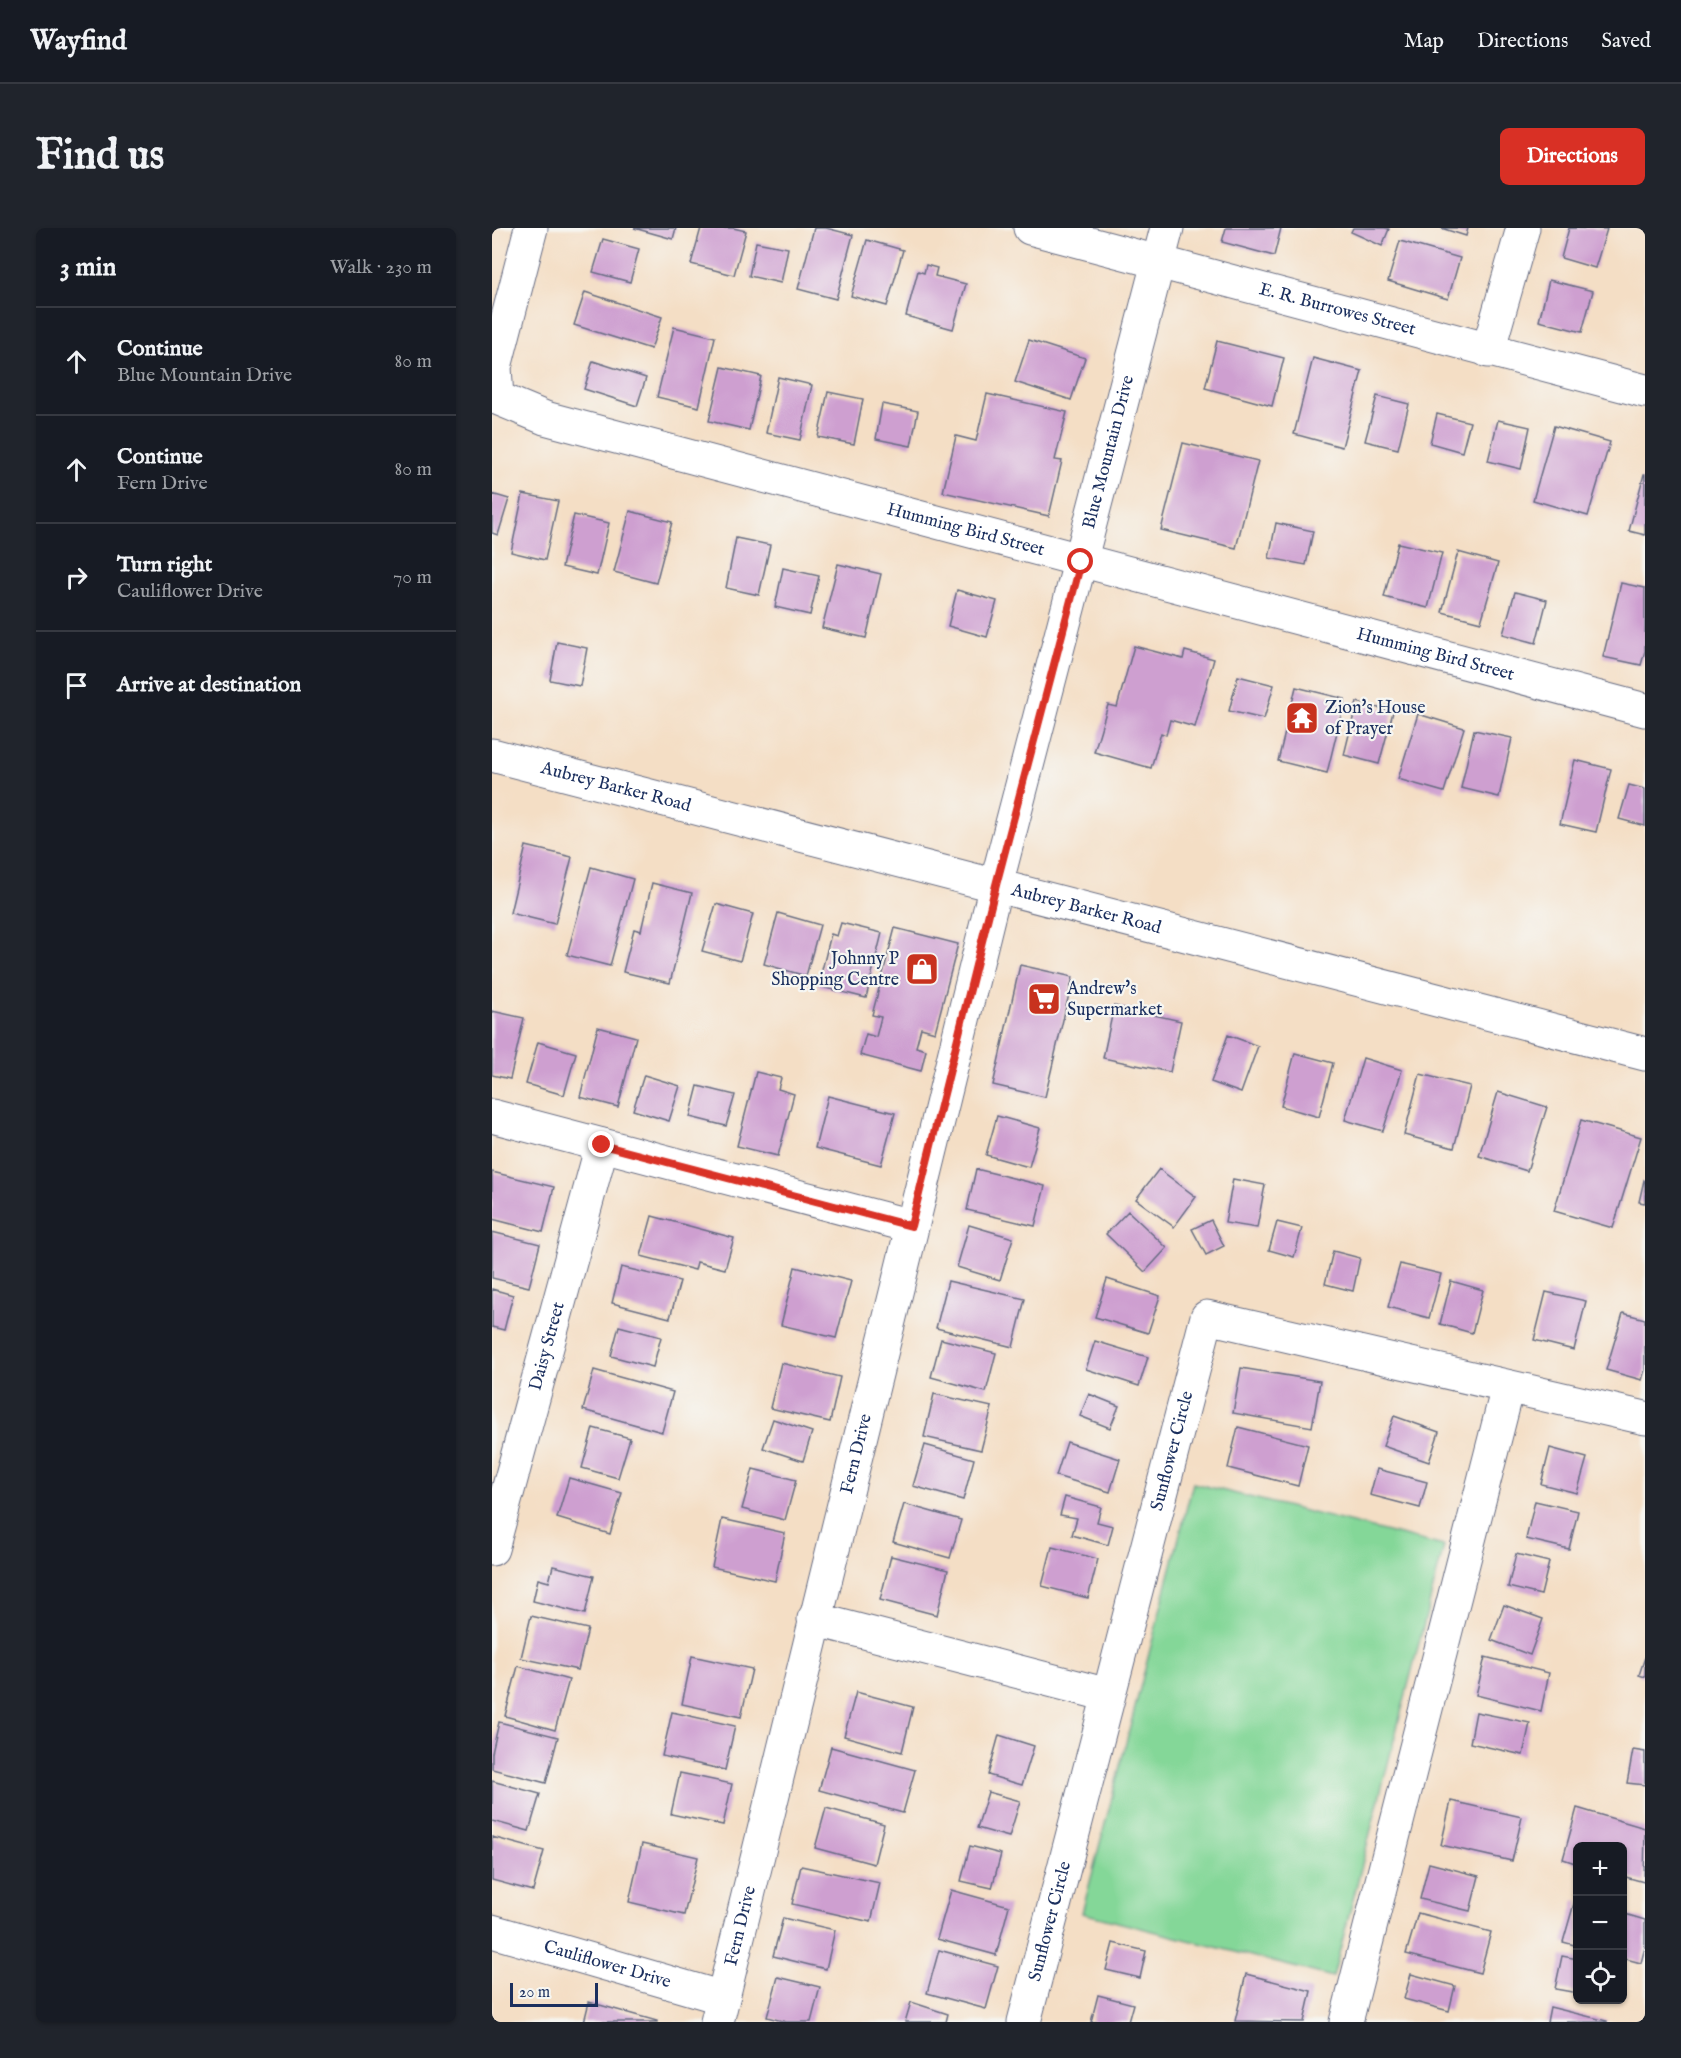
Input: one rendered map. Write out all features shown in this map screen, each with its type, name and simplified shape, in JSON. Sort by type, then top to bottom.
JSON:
[{"type":"street","name":"Humming Bird Street","points":[[531,228],[495,367],[496,398],[544,418],[1645,710]]},
{"type":"street","name":"E. R. Burrowes Street","points":[[1030,228],[1645,391]]},
{"type":"street","name":"Blue Mountain Drive","points":[[996,885],[1167,228]]},
{"type":"street","points":[[1488,351],[1522,228]]},
{"type":"street","name":"Aubrey Barker Road","points":[[492,755],[1645,1054]]},
{"type":"street","name":"Fern Drive","points":[[720,2010],[814,1619],[996,885]]},
{"type":"street","points":[[492,1116],[911,1226]]},
{"type":"street","name":"Daisy Street","points":[[492,1549],[602,1145]]},
{"type":"street","name":"Sunflower Circle","points":[[1024,2022],[1207,1317],[1645,1418]]},
{"type":"street","points":[[1346,2022],[1508,1387]]},
{"type":"street","points":[[814,1619],[1108,1695]]},
{"type":"street","name":"Cauliflower Drive","points":[[492,1931],[720,2010]]},
{"type":"green space","points":[[1193,1483],[1444,1546],[1333,1977],[1082,1913]]},
{"type":"building","points":[[634,228],[676,228],[673,239]]},
{"type":"building","points":[[701,228],[733,228],[746,231],[734,275],[691,264]]},
{"type":"building","points":[[814,228],[826,228],[853,235],[836,299],[798,289]]},
{"type":"building","points":[[1226,228],[1281,228],[1274,256],[1222,242]]},
{"type":"building","points":[[1353,228],[1389,229],[1382,246],[1351,232]]},
{"type":"building","points":[[1441,228],[1468,228],[1466,236]]},
{"type":"building","points":[[1569,228],[1607,229],[1595,268],[1561,258]]},
{"type":"building","points":[[603,239],[639,249],[630,282],[593,272]]},
{"type":"building","points":[[867,240],[903,250],[887,306],[851,296]]},
{"type":"building","points":[[1400,241],[1460,258],[1448,299],[1388,281]]},
{"type":"building","points":[[756,242],[788,248],[781,283],[749,276]]},
{"type":"building","points":[[926,265],[937,268],[935,276],[966,284],[953,329],[906,316],[918,271],[924,273]]},
{"type":"building","points":[[1549,280],[1593,291],[1582,332],[1539,321]]},
{"type":"building","points":[[585,292],[662,317],[651,349],[574,325]]},
{"type":"building","points":[[674,327],[715,337],[699,407],[657,397]]},
{"type":"building","points":[[1029,340],[1085,358],[1071,400],[1015,382]]},
{"type":"building","points":[[1217,341],[1284,358],[1272,406],[1205,388]]},
{"type":"building","points":[[1313,358],[1362,371],[1342,447],[1294,434]]},
{"type":"building","points":[[593,361],[646,378],[637,406],[584,389]]},
{"type":"building","points":[[722,367],[761,376],[749,430],[709,421]]},
{"type":"building","points":[[778,377],[812,385],[800,440],[766,433]]},
{"type":"building","points":[[828,392],[863,399],[854,444],[818,437]]},
{"type":"building","points":[[987,394],[1067,412],[1055,460],[1062,461],[1049,516],[943,492],[956,436],[976,441]]},
{"type":"building","points":[[1377,396],[1409,404],[1398,449],[1365,441]]},
{"type":"building","points":[[882,404],[918,411],[911,446],[876,439]]},
{"type":"building","points":[[1437,414],[1470,422],[1462,452],[1430,443]]},
{"type":"building","points":[[1498,420],[1530,427],[1521,469],[1488,461]]},
{"type":"building","points":[[1554,426],[1610,442],[1588,516],[1533,500]]},
{"type":"building","points":[[1183,443],[1258,461],[1236,548],[1161,530]]},
{"type":"building","points":[[1645,474],[1645,535],[1629,531]]},
{"type":"building","points":[[492,494],[509,499],[498,535],[492,533]]},
{"type":"building","points":[[523,494],[558,501],[545,560],[511,552]]},
{"type":"building","points":[[630,511],[672,522],[656,583],[614,572]]},
{"type":"building","points":[[574,515],[609,523],[597,575],[562,567]]},
{"type":"building","points":[[1276,523],[1313,531],[1306,565],[1269,558]]},
{"type":"building","points":[[736,538],[770,545],[759,595],[726,588]]},
{"type":"building","points":[[1398,543],[1442,553],[1428,608],[1384,597]]},
{"type":"building","points":[[1458,552],[1498,563],[1481,622],[1442,612]]},
{"type":"building","points":[[838,564],[881,574],[866,638],[822,628]]},
{"type":"building","points":[[783,568],[819,576],[810,615],[775,607]]},
{"type":"building","points":[[1621,583],[1645,588],[1645,651],[1641,665],[1603,657]]},
{"type":"building","points":[[957,590],[997,601],[987,637],[948,626]]},
{"type":"building","points":[[1515,592],[1547,600],[1536,643],[1503,634]]},
{"type":"building","points":[[557,642],[587,648],[580,686],[550,680]]},
{"type":"building","points":[[1134,646],[1183,659],[1185,651],[1214,659],[1195,727],[1170,720],[1166,735],[1161,733],[1151,768],[1094,752],[1108,705],[1117,707]]},
{"type":"building","points":[[1238,676],[1274,685],[1264,719],[1229,711]]},
{"type":"building","points":[[1296,687],[1345,699],[1327,773],[1278,761]]},
{"type":"building","points":[[1357,702],[1393,712],[1379,764],[1344,755]]},
{"type":"building","points":[[1418,714],[1464,728],[1444,792],[1398,779]]},
{"type":"building","points":[[1474,730],[1512,738],[1499,797],[1461,788]]},
{"type":"building","points":[[1575,760],[1611,769],[1596,832],[1560,824]]},
{"type":"building","points":[[1629,785],[1645,789],[1645,826],[1619,819]]},
{"type":"building","points":[[526,846],[572,857],[555,924],[510,913]]},
{"type":"building","points":[[591,867],[633,879],[610,966],[567,955]]},
{"type":"building","points":[[652,883],[692,893],[670,983],[623,972],[634,929],[641,931]]},
{"type":"building","points":[[716,904],[753,914],[740,961],[702,951]]},
{"type":"building","points":[[778,913],[820,925],[806,976],[764,964]]},
{"type":"building","points":[[841,923],[882,933],[866,998],[818,986],[831,934],[837,936]]},
{"type":"building","points":[[895,928],[958,944],[935,1032],[921,1028],[916,1047],[926,1050],[921,1071],[860,1055],[866,1034],[876,1037],[881,1017],[872,1015]]},
{"type":"building","points":[[1020,965],[1073,977],[1045,1097],[993,1085]]},
{"type":"building","points":[[1114,1006],[1181,1021],[1170,1072],[1103,1058]]},
{"type":"building","points":[[492,1011],[524,1018],[510,1079],[492,1075]]},
{"type":"building","points":[[598,1027],[636,1037],[618,1107],[580,1097]]},
{"type":"building","points":[[1228,1035],[1258,1046],[1241,1093],[1211,1082]]},
{"type":"building","points":[[538,1042],[576,1053],[564,1095],[526,1084]]},
{"type":"building","points":[[1295,1053],[1333,1063],[1319,1117],[1281,1106]]},
{"type":"building","points":[[1363,1058],[1402,1070],[1383,1131],[1345,1120]]},
{"type":"building","points":[[756,1072],[781,1078],[778,1089],[794,1094],[778,1156],[737,1146]]},
{"type":"building","points":[[1420,1074],[1470,1086],[1454,1148],[1404,1135]]},
{"type":"building","points":[[644,1075],[680,1086],[669,1121],[633,1110]]},
{"type":"building","points":[[698,1086],[735,1095],[726,1126],[690,1117]]},
{"type":"building","points":[[1498,1092],[1547,1107],[1527,1171],[1479,1156]]},
{"type":"building","points":[[828,1096],[895,1113],[881,1165],[815,1148]]},
{"type":"building","points":[[997,1116],[1040,1128],[1029,1167],[986,1155]]},
{"type":"building","points":[[1581,1120],[1641,1137],[1613,1228],[1554,1211]]},
{"type":"building","points":[[976,1169],[1045,1186],[1035,1226],[967,1210]]},
{"type":"building","points":[[1159,1169],[1196,1197],[1174,1227],[1136,1199]]},
{"type":"building","points":[[492,1172],[554,1187],[543,1232],[492,1219]]},
{"type":"building","points":[[1233,1179],[1265,1185],[1257,1228],[1225,1223]]},
{"type":"building","points":[[1645,1181],[1645,1203],[1639,1202]]},
{"type":"building","points":[[1128,1211],[1167,1248],[1145,1272],[1106,1234]]},
{"type":"building","points":[[652,1216],[734,1238],[725,1269],[697,1262],[695,1270],[641,1256]]},
{"type":"building","points":[[1211,1220],[1224,1246],[1206,1255],[1192,1229]]},
{"type":"building","points":[[1277,1222],[1302,1228],[1294,1257],[1269,1250]]},
{"type":"building","points":[[969,1225],[1013,1238],[1000,1280],[957,1267]]},
{"type":"building","points":[[492,1232],[540,1244],[529,1287],[492,1278]]},
{"type":"building","points":[[1333,1251],[1360,1258],[1353,1291],[1325,1284]]},
{"type":"building","points":[[1400,1264],[1441,1274],[1429,1318],[1388,1307]]},
{"type":"building","points":[[621,1267],[680,1281],[670,1318],[612,1303]]},
{"type":"building","points":[[795,1267],[851,1281],[836,1338],[781,1325]]},
{"type":"building","points":[[1107,1279],[1160,1296],[1148,1333],[1095,1317]]},
{"type":"building","points":[[948,1281],[1025,1299],[1013,1347],[936,1328]]},
{"type":"building","points":[[1451,1281],[1483,1290],[1472,1333],[1440,1324]]},
{"type":"building","points":[[492,1289],[513,1295],[504,1330],[492,1327]]},
{"type":"building","points":[[1546,1292],[1586,1301],[1574,1350],[1534,1340]]},
{"type":"building","points":[[1623,1313],[1645,1319],[1645,1370],[1642,1380],[1606,1370]]},
{"type":"building","points":[[619,1326],[661,1337],[653,1367],[611,1356]]},
{"type":"building","points":[[941,1339],[996,1353],[986,1392],[931,1377]]},
{"type":"building","points":[[1095,1341],[1148,1357],[1139,1386],[1086,1369]]},
{"type":"building","points":[[781,1363],[840,1377],[830,1422],[770,1408]]},
{"type":"building","points":[[1241,1368],[1320,1381],[1312,1427],[1233,1413]]},
{"type":"building","points":[[594,1370],[673,1392],[662,1432],[583,1410]]},
{"type":"building","points":[[934,1394],[992,1407],[981,1450],[924,1437]]},
{"type":"building","points":[[1089,1394],[1119,1406],[1110,1428],[1080,1416]]},
{"type":"building","points":[[1394,1416],[1439,1432],[1429,1462],[1383,1446]]},
{"type":"building","points":[[773,1419],[812,1432],[803,1461],[763,1448]]},
{"type":"building","points":[[1238,1427],[1308,1445],[1298,1486],[1228,1468]]},
{"type":"building","points":[[593,1428],[630,1438],[618,1478],[582,1468]]},
{"type":"building","points":[[1067,1442],[1120,1459],[1110,1492],[1056,1476]]},
{"type":"building","points":[[925,1445],[974,1459],[963,1500],[913,1486]]},
{"type":"building","points":[[1550,1448],[1587,1458],[1577,1493],[1541,1484]]},
{"type":"building","points":[[753,1469],[796,1480],[785,1520],[742,1509]]},
{"type":"building","points":[[1377,1469],[1427,1482],[1420,1508],[1370,1495]]},
{"type":"building","points":[[569,1478],[622,1493],[610,1534],[557,1518]]},
{"type":"building","points":[[1065,1497],[1101,1507],[1097,1522],[1113,1526],[1108,1545],[1072,1535],[1077,1518],[1060,1515]]},
{"type":"building","points":[[1535,1501],[1578,1511],[1569,1549],[1526,1539]]},
{"type":"building","points":[[904,1504],[961,1520],[950,1558],[893,1542]]},
{"type":"building","points":[[722,1519],[785,1533],[775,1581],[712,1567]]},
{"type":"building","points":[[1052,1547],[1098,1559],[1088,1598],[1042,1586]]},
{"type":"building","points":[[1516,1554],[1549,1562],[1541,1595],[1508,1587]]},
{"type":"building","points":[[891,1556],[948,1570],[937,1615],[880,1600]]},
{"type":"building","points":[[553,1566],[594,1576],[585,1614],[533,1601],[538,1579],[549,1582]]},
{"type":"building","points":[[1504,1605],[1543,1619],[1530,1655],[1491,1640]]},
{"type":"building","points":[[531,1616],[588,1629],[578,1670],[521,1658]]},
{"type":"building","points":[[692,1656],[752,1669],[741,1717],[682,1704]]},
{"type":"building","points":[[1485,1657],[1549,1673],[1541,1711],[1476,1695]]},
{"type":"building","points":[[1645,1657],[1645,1677],[1639,1675]]},
{"type":"building","points":[[518,1666],[569,1680],[555,1730],[505,1716]]},
{"type":"building","points":[[856,1692],[913,1707],[902,1752],[844,1736]]},
{"type":"building","points":[[672,1712],[735,1726],[725,1770],[662,1756]]},
{"type":"building","points":[[1476,1712],[1530,1723],[1523,1755],[1470,1743]]},
{"type":"building","points":[[499,1722],[558,1737],[546,1783],[492,1769],[492,1753]]},
{"type":"building","points":[[999,1735],[1034,1746],[1022,1785],[988,1775]]},
{"type":"building","points":[[831,1747],[915,1770],[903,1813],[819,1790]]},
{"type":"building","points":[[1633,1750],[1645,1752],[1645,1785],[1627,1783]]},
{"type":"building","points":[[680,1773],[732,1784],[723,1825],[671,1814]]},
{"type":"building","points":[[492,1781],[540,1794],[529,1831],[492,1821]]},
{"type":"building","points":[[988,1792],[1020,1801],[1009,1837],[977,1828]]},
{"type":"building","points":[[1451,1801],[1522,1817],[1512,1861],[1441,1845]]},
{"type":"building","points":[[826,1808],[884,1824],[874,1864],[815,1848]]},
{"type":"building","points":[[1577,1808],[1645,1828],[1644,1882],[1627,1877],[1627,1842],[1573,1842],[1573,1862],[1563,1859]]},
{"type":"building","points":[[492,1837],[544,1851],[533,1891],[492,1880]]},
{"type":"building","points":[[642,1844],[698,1857],[684,1915],[629,1902]]},
{"type":"building","points":[[970,1846],[1001,1854],[992,1888],[961,1881]]},
{"type":"building","points":[[1429,1863],[1479,1876],[1470,1911],[1420,1899]]},
{"type":"building","points":[[801,1866],[880,1883],[871,1922],[792,1904]]},
{"type":"building","points":[[951,1890],[1009,1906],[996,1955],[937,1939]]},
{"type":"building","points":[[1573,1907],[1573,1945],[1563,1942]]},
{"type":"building","points":[[1418,1913],[1491,1932],[1480,1973],[1406,1954]]},
{"type":"building","points":[[1627,1915],[1645,1920],[1645,1947],[1641,1963],[1627,1959]]},
{"type":"building","points":[[783,1918],[835,1930],[826,1969],[773,1956]]},
{"type":"building","points":[[1113,1943],[1146,1951],[1140,1978],[1106,1970]]},
{"type":"building","points":[[939,1950],[998,1966],[986,2009],[927,1993]]},
{"type":"building","points":[[1562,1956],[1573,1958],[1573,1992],[1555,1989]]},
{"type":"building","points":[[1246,1974],[1311,1991],[1304,2022],[1235,2021]]},
{"type":"building","points":[[1411,1974],[1455,1986],[1449,2011],[1404,1999]]},
{"type":"building","points":[[778,1977],[820,1987],[811,2022],[786,2022],[767,2017]]},
{"type":"building","points":[[1098,1995],[1133,2004],[1128,2022],[1091,2022]]},
{"type":"building","points":[[589,2002],[657,2021],[657,2022],[584,2022]]},
{"type":"building","points":[[911,2002],[948,2014],[946,2022],[905,2022]]},
{"type":"building","points":[[1550,2007],[1607,2021],[1607,2022],[1547,2022]]},
{"type":"place","name":"Zion's House of Prayer","points":[[1302,718]]},
{"type":"place","name":"Johnny P Shopping Centre","points":[[922,969]]},
{"type":"place","name":"Andrew's Supermarket","points":[[1044,999]]},
{"type":"route","points":[[602,1145],[911,1226],[996,885],[1081,562]]}]
